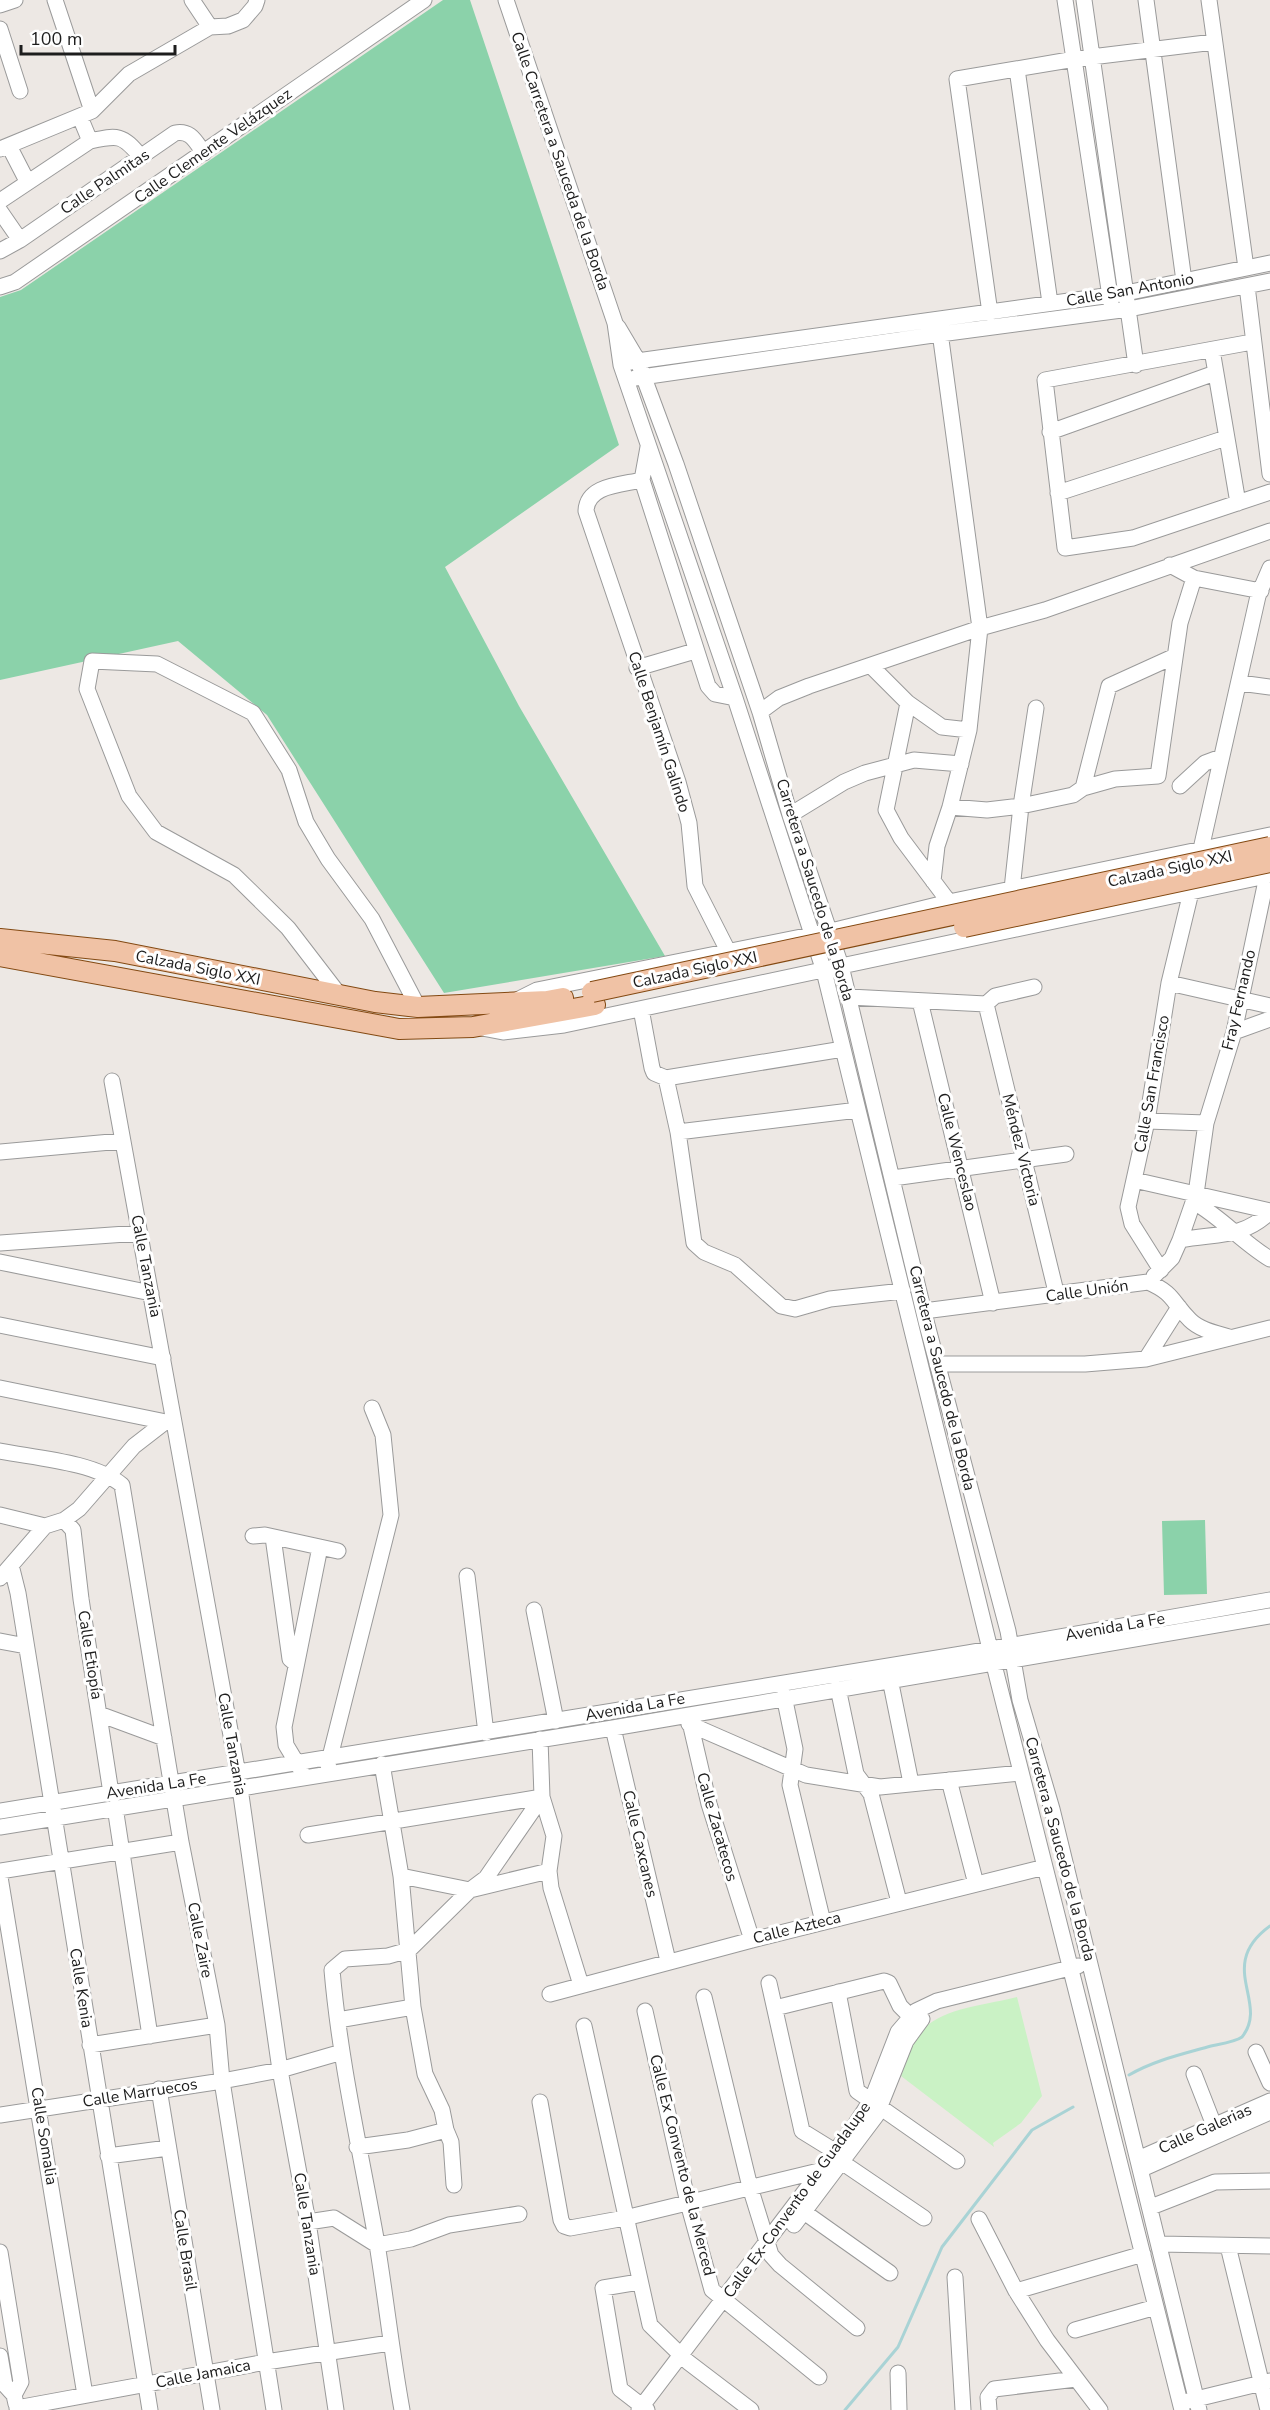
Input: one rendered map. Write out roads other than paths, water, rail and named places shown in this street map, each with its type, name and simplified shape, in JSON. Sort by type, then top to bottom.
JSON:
[{"type":"main road","name":"Calzada Siglo XXI","points":[[0,956],[374,1026],[421,1030],[473,1027],[1270,848]]},
{"type":"main road","name":"Calzada Siglo XXI","points":[[818,964],[1269,871]]},
{"type":"main road","name":"Calzada Siglo XXI","points":[[0,939],[115,951],[341,997],[418,1007],[593,999]]},
{"type":"main road","points":[[593,999],[818,964]]},
{"type":"street","points":[[0,5],[15,0]]},
{"type":"street","points":[[55,0],[86,114],[90,141]]},
{"type":"street","points":[[192,0],[210,27]]},
{"type":"street","points":[[27,181],[5,148],[86,114],[129,74],[210,27],[228,26],[243,20],[255,6],[257,0]]},
{"type":"street","name":"Calle Clemente Velázquez","points":[[0,287],[15,282],[424,0]]},
{"type":"street","name":"Calle Carretera a Sauceda de la Borda","points":[[506,0],[615,323]]},
{"type":"street","points":[[1065,0],[1110,295],[1121,310],[1136,365]]},
{"type":"street","points":[[1084,0],[1094,57],[1126,293],[1121,310]]},
{"type":"street","points":[[1146,0],[1184,281]]},
{"type":"street","points":[[1209,0],[1245,268]]},
{"type":"street","points":[[0,29],[20,91]]},
{"type":"street","points":[[990,313],[957,79],[1075,59],[1214,42]]},
{"type":"street","points":[[1017,69],[1050,303]]},
{"type":"street","name":"Calle Palmitas","points":[[0,251],[20,240],[175,133],[184,131],[190,134],[204,153]]},
{"type":"street","points":[[0,201],[90,141],[115,135],[128,141],[141,157]]},
{"type":"street","points":[[0,211],[20,240]]},
{"type":"street","name":"Calle San Antonio","points":[[939,327],[990,313],[1126,293],[1270,263]]},
{"type":"street","name":"Calle San Antonio","points":[[939,327],[1121,310],[1270,280]]},
{"type":"street","points":[[1247,286],[1252,342],[1270,474]]},
{"type":"street","name":"Carretera a Saucedo de la Borda","points":[[615,323],[638,359],[644,375],[760,712],[790,815],[841,966],[937,1364],[1011,1652],[1020,1700],[1052,1809],[1141,2164],[1198,2404]]},
{"type":"street","name":"Carretera a Saucedo de la Borda","points":[[615,323],[621,365],[735,698],[812,934],[818,964],[843,1049],[992,1655],[1181,2406]]},
{"type":"street","points":[[621,365],[638,359],[939,327]]},
{"type":"street","points":[[627,382],[644,375],[939,327]]},
{"type":"street","points":[[933,881],[937,846],[950,807],[969,730],[980,628],[939,327]]},
{"type":"street","points":[[1252,342],[1045,380],[1065,548],[1133,538],[1270,492]]},
{"type":"street","points":[[1212,350],[1238,503]]},
{"type":"street","points":[[1050,432],[1215,373]]},
{"type":"street","points":[[1058,493],[1226,438]]},
{"type":"street","points":[[648,447],[642,480],[695,651],[708,686],[715,694],[735,698]]},
{"type":"street","name":"Calle Benjamín Galindo","points":[[642,480],[593,492],[586,501],[586,511],[637,668],[678,782],[689,823],[694,886],[728,951]]},
{"type":"street","points":[[760,712],[778,698],[808,686],[980,628],[1045,610],[1270,531]]},
{"type":"street","points":[[1170,565],[1194,578],[1261,591]]},
{"type":"street","points":[[1201,849],[1261,591],[1270,572]]},
{"type":"street","points":[[950,807],[987,810],[1021,806],[1073,795],[1083,788],[1115,779],[1158,776],[1180,623],[1194,578]]},
{"type":"street","points":[[637,668],[695,651]]},
{"type":"street","points":[[1083,788],[1109,686],[1175,656]]},
{"type":"street","points":[[341,997],[288,928],[234,875],[156,832],[129,796],[87,688],[92,661],[157,664],[253,713],[290,770],[306,822],[328,859],[372,919],[418,1007]]},
{"type":"street","points":[[871,666],[908,704],[942,726],[969,730]]},
{"type":"street","points":[[1240,683],[1270,687]]},
{"type":"street","points":[[908,704],[886,810],[902,838],[949,902]]},
{"type":"street","points":[[1012,889],[1021,806],[1036,708]]},
{"type":"street","points":[[1180,786],[1205,763],[1221,757]]},
{"type":"street","points":[[790,815],[844,782],[897,765],[914,760],[961,764]]},
{"type":"street","points":[[514,1001],[537,990],[831,931],[949,902],[1270,835]]},
{"type":"street","name":"Calzada Siglo XXI","points":[[473,1027],[503,1032],[538,1029],[641,1009],[771,982],[818,964],[841,966],[876,959],[1191,892],[1269,871]]},
{"type":"street","name":"Fray Fernando","points":[[1148,1282],[1172,1258],[1195,1198],[1206,1123],[1234,1032],[1269,871]]},
{"type":"street","name":"Calle San Francisco","points":[[1161,1270],[1132,1224],[1128,1207],[1147,1121],[1169,983],[1191,892]]},
{"type":"street","points":[[862,923],[860,938],[863,947],[876,959]]},
{"type":"street","points":[[769,944],[777,961],[777,971],[771,982]]},
{"type":"street","points":[[1169,983],[1270,1006]]},
{"type":"street","points":[[849,997],[986,1004],[995,996],[1034,987]]},
{"type":"street","name":"Calle Wenceslao","points":[[920,1001],[993,1302]]},
{"type":"street","name":"Méndez Victoria","points":[[986,1004],[1057,1296]]},
{"type":"street","points":[[641,1009],[652,1068],[654,1073],[666,1078],[843,1049]]},
{"type":"street","points":[[1234,1032],[1270,1019]]},
{"type":"street","points":[[666,1078],[678,1132],[694,1243],[704,1252],[735,1265],[773,1300],[795,1309],[830,1299],[903,1291]]},
{"type":"street","name":"Calle Tanzania","points":[[112,1081],[163,1358],[170,1423],[239,1781],[280,2070],[308,2222],[336,2410]]},
{"type":"street","points":[[678,1132],[858,1110]]},
{"type":"street","points":[[1147,1121],[1206,1123]]},
{"type":"street","points":[[0,1152],[122,1141]]},
{"type":"street","points":[[893,1178],[1066,1154]]},
{"type":"street","points":[[1134,1180],[1195,1198],[1270,1212]]},
{"type":"street","points":[[1195,1198],[1247,1245],[1270,1259]]},
{"type":"street","points":[[1180,1240],[1219,1233],[1237,1234],[1250,1228],[1270,1212]]},
{"type":"street","points":[[0,1243],[140,1233]]},
{"type":"street","points":[[0,1262],[151,1293]]},
{"type":"street","name":"Calle Unión","points":[[924,1311],[1057,1296],[1148,1282],[1166,1290],[1191,1321],[1207,1330],[1230,1337]]},
{"type":"street","points":[[1146,1359],[1179,1307]]},
{"type":"street","points":[[0,1325],[163,1358]]},
{"type":"street","points":[[937,1364],[1085,1364],[1146,1359],[1270,1328]]},
{"type":"street","points":[[0,1388],[170,1423]]},
{"type":"street","points":[[325,1773],[332,1756],[391,1515],[383,1435],[372,1408]]},
{"type":"street","points":[[0,1578],[45,1526],[64,1520],[79,1509],[134,1446],[170,1423]]},
{"type":"street","points":[[0,1451],[110,1476]]},
{"type":"street","name":"Calle Zaire","points":[[110,1476],[122,1485],[181,1842],[217,2025],[222,2081],[274,2410]]},
{"type":"street","points":[[0,1515],[45,1526]]},
{"type":"street","name":"Calle Etiopía","points":[[64,1520],[74,1530],[99,1714],[150,2036]]},
{"type":"street","points":[[253,1536],[273,1537],[338,1551]]},
{"type":"street","points":[[273,1537],[290,1659],[296,1664]]},
{"type":"street","points":[[301,1769],[286,1745],[284,1727],[320,1547]]},
{"type":"street","name":"Calle Kenia","points":[[10,1565],[26,1646],[150,2410]]},
{"type":"street","points":[[467,1576],[486,1733]]},
{"type":"street","name":"Avenida La Fe","points":[[1011,1652],[1270,1600]]},
{"type":"street","points":[[534,1610],[556,1721]]},
{"type":"street","name":"Avenida La Fe","points":[[0,1811],[52,1810],[239,1781],[301,1769],[332,1756],[486,1733],[692,1697],[1270,1616]]},
{"type":"street","points":[[0,1641],[26,1646]]},
{"type":"street","name":"Avenida La Fe","points":[[301,1769],[325,1773],[689,1718],[784,1696],[890,1678],[992,1655]]},
{"type":"street","points":[[890,1678],[910,1783]]},
{"type":"street","points":[[838,1688],[856,1774],[871,1794],[899,1902]]},
{"type":"street","points":[[784,1696],[795,1749],[790,1785],[823,1922]]},
{"type":"street","points":[[692,1697],[689,1718],[806,1775],[880,1787],[1022,1773]]},
{"type":"street","points":[[99,1714],[164,1738]]},
{"type":"street","name":"Calle Zacatecos","points":[[689,1718],[709,1804],[752,1940]]},
{"type":"street","name":"Calle Caxcanes","points":[[613,1728],[668,1961]]},
{"type":"street","points":[[540,1739],[542,1797],[554,1836],[549,1871],[550,1888],[581,1985]]},
{"type":"street","points":[[382,1764],[401,1876],[414,2007],[425,2074],[442,2110],[451,2142],[454,2185]]},
{"type":"street","points":[[949,1780],[976,1884]]},
{"type":"street","points":[[308,1835],[392,1824],[542,1797]]},
{"type":"street","points":[[402,2410],[390,2343],[377,2245],[357,2147],[332,1970],[345,1959],[388,1956],[409,1950],[470,1890],[486,1878],[542,1797]]},
{"type":"street","name":"Avenida La Fe","points":[[0,1827],[52,1810]]},
{"type":"street","points":[[0,1871],[121,1854],[181,1842]]},
{"type":"street","name":"Calle Azteca","points":[[550,1994],[668,1961],[1045,1867]]},
{"type":"street","points":[[401,1876],[470,1890],[549,1871]]},
{"type":"street","name":"Calle Somalia","points":[[0,1877],[85,2395]]},
{"type":"street","points":[[775,2008],[884,1980],[889,1983],[900,2006],[914,2019],[937,2001],[1091,1967]]},
{"type":"street","points":[[769,1983],[802,2131],[834,2163],[924,2218]]},
{"type":"street","points":[[838,1992],[857,2091],[876,2102],[957,2161]]},
{"type":"street","points":[[704,1997],[750,2187],[769,2249],[780,2265],[857,2328]]},
{"type":"street","points":[[338,2020],[414,2007]]},
{"type":"street","name":"Calle Ex Convento de la Merced","points":[[645,2011],[688,2203],[712,2290],[819,2377]]},
{"type":"street","name":"Calle Ex-Convento de Guadalupe","points":[[644,2409],[685,2359],[834,2163],[876,2116],[876,2102],[906,2041],[914,2019]]},
{"type":"street","points":[[90,2045],[217,2025]]},
{"type":"street","points":[[584,2026],[650,2325],[685,2359],[751,2410]]},
{"type":"street","name":"Calle Marruecos","points":[[0,2115],[222,2081],[280,2070],[342,2052]]},
{"type":"street","points":[[1256,2052],[1270,2083]]},
{"type":"street","points":[[1194,2074],[1216,2131]]},
{"type":"street","name":"Calle Brasil","points":[[159,2090],[212,2410]]},
{"type":"street","name":"Calle Galerias","points":[[1216,2131],[1270,2101]]},
{"type":"street","points":[[540,2102],[561,2220],[564,2226],[570,2228],[688,2203],[834,2163]]},
{"type":"street","name":"Calle Galerias","points":[[1141,2164],[1216,2131],[1270,2112]]},
{"type":"street","points":[[357,2147],[408,2140],[446,2130]]},
{"type":"street","points":[[108,2156],[168,2148]]},
{"type":"street","points":[[1151,2207],[1215,2182],[1270,2181]]},
{"type":"street","points":[[802,2206],[890,2273]]},
{"type":"street","points":[[308,2222],[334,2218],[377,2245],[411,2240],[449,2224],[519,2214]]},
{"type":"street","points":[[979,2219],[1016,2291],[1047,2340],[1100,2410]]},
{"type":"street","points":[[1159,2244],[1270,2246]]},
{"type":"street","points":[[1228,2246],[1265,2382],[1268,2410]]},
{"type":"street","points":[[0,2252],[11,2394]]},
{"type":"street","points":[[1016,2291],[1143,2254]]},
{"type":"street","points":[[955,2277],[963,2410]]},
{"type":"street","points":[[639,2282],[603,2288],[620,2389],[644,2409]]},
{"type":"street","points":[[1075,2330],[1156,2307]]},
{"type":"street","name":"Calle Jamaica","points":[[11,2394],[85,2395],[266,2362],[390,2343]]},
{"type":"street","points":[[0,2356],[11,2394]]},
{"type":"street","points":[[897,2373],[899,2410]]},
{"type":"street","points":[[989,2410],[988,2397],[994,2389],[1076,2379]]},
{"type":"street","points":[[1181,2406],[1198,2404],[1265,2382]]},
{"type":"waterway","points":[[1129,2075],[1169,2058],[1242,2037],[1249,2024],[1250,2011],[1244,1969],[1246,1955],[1254,1941],[1270,1926]]},
{"type":"waterway","points":[[845,2410],[898,2347],[942,2247],[1032,2130],[1073,2107]]}]
